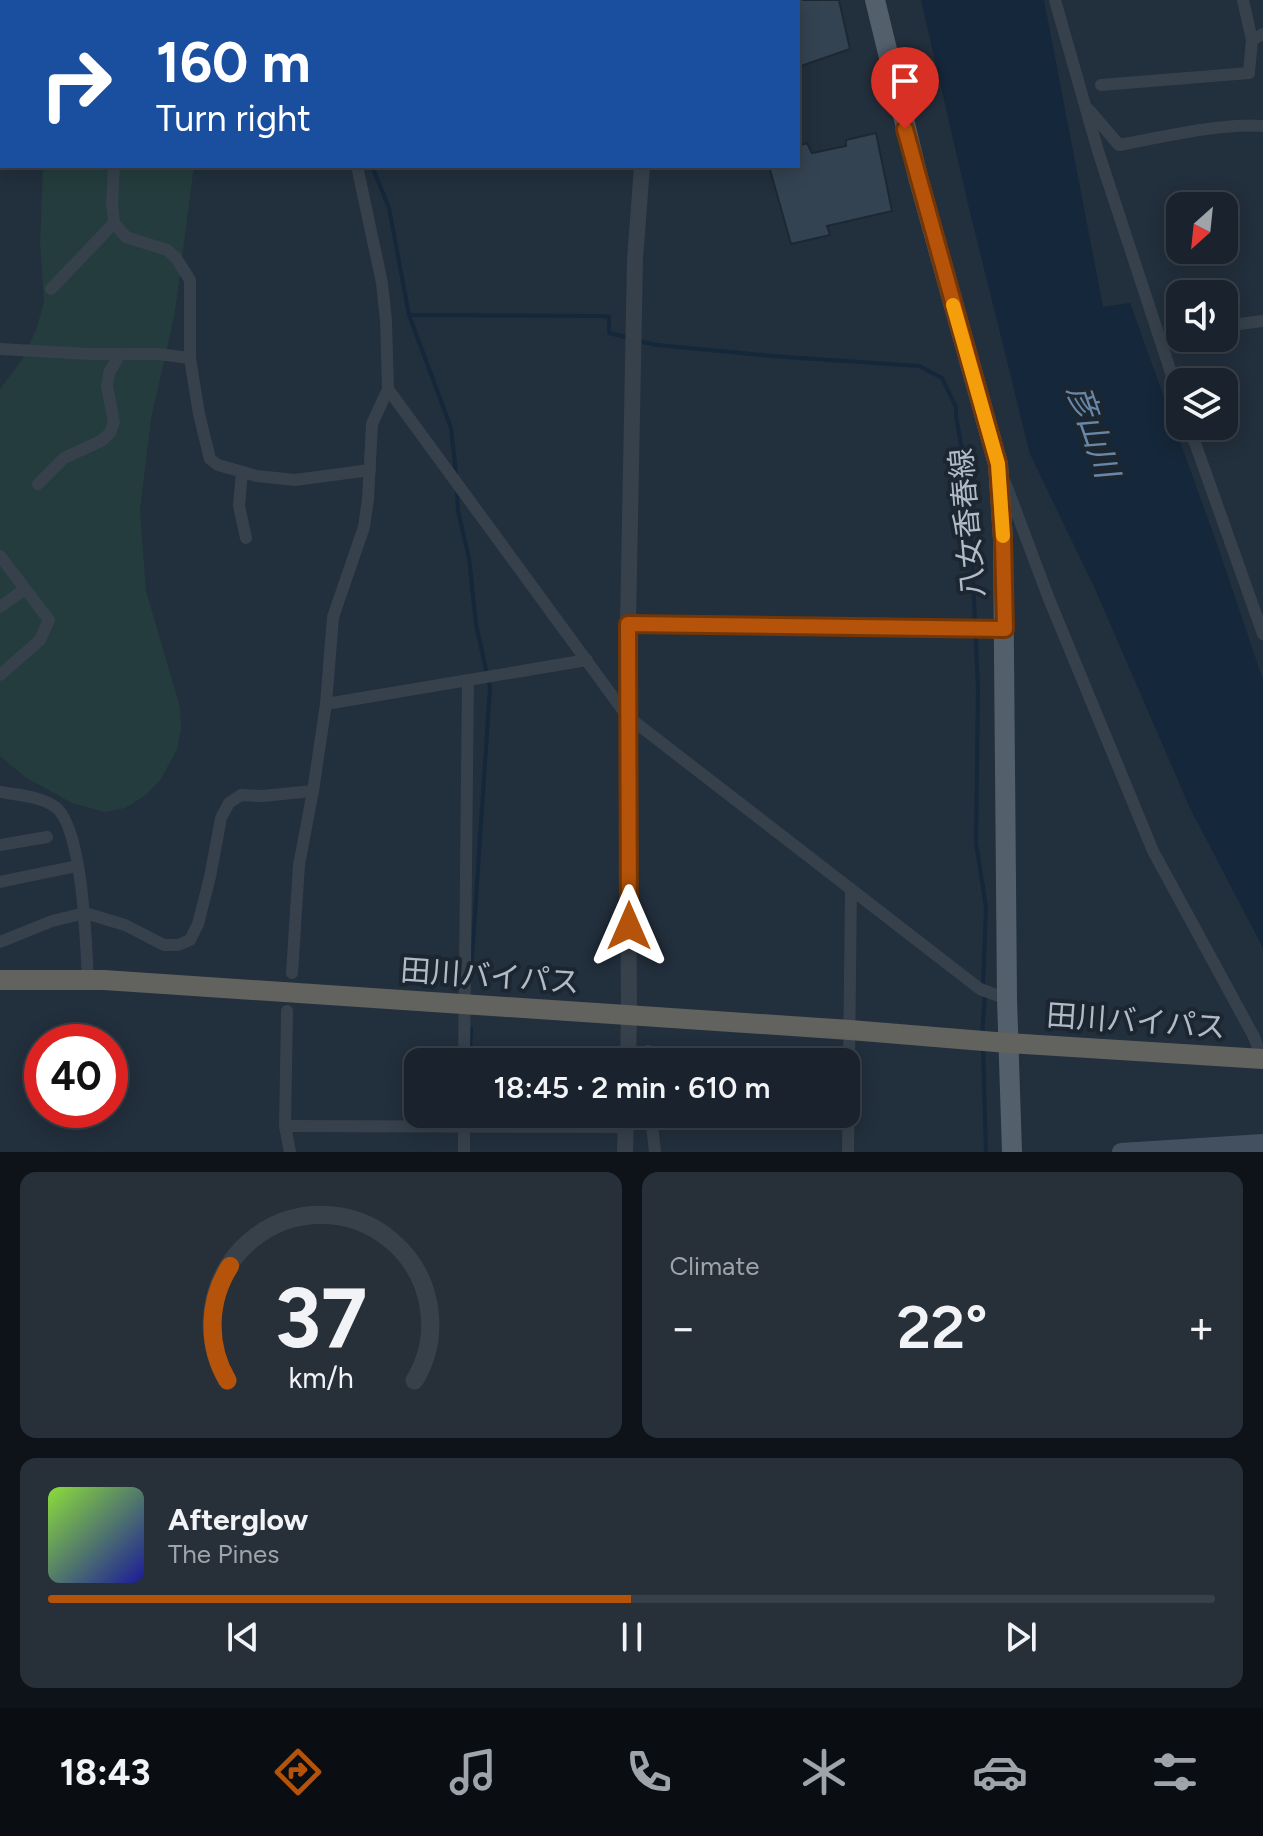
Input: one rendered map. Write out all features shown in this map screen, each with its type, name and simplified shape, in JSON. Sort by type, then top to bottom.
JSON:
[{"type":"highway","name":"田川バイパス","points":[[0,980],[88,980],[1263,1059]]},
{"type":"main road","name":"八女香春線","points":[[875,0],[918,177],[998,464],[1005,629],[1007,999],[1012,1152]]},
{"type":"main road","points":[[1121,1152],[1250,1147]]},
{"type":"street","points":[[1055,0],[1084,104],[1169,368]]},
{"type":"street","points":[[1101,85],[1249,73],[1258,37],[1243,0]]},
{"type":"street","points":[[1084,104],[1119,145],[1247,125],[1263,126]]},
{"type":"street","points":[[114,168],[114,223],[126,237],[167,250],[190,280],[190,358],[210,459],[218,465],[257,476],[295,480],[370,470]]},
{"type":"street","points":[[292,973],[299,865],[326,704],[333,617],[364,527],[372,424],[388,389],[382,283],[357,168]]},
{"type":"street","points":[[628,1048],[628,624],[635,260],[642,168]]},
{"type":"street","points":[[51,289],[114,223]]},
{"type":"street","points":[[1238,324],[1263,321]]},
{"type":"street","points":[[0,349],[158,354],[190,358]]},
{"type":"street","points":[[38,484],[64,458],[101,441],[110,433],[114,422],[107,386],[109,373],[120,354]]},
{"type":"street","points":[[388,389],[627,716],[980,989],[1007,999]]},
{"type":"street","points":[[1194,440],[1263,634]]},
{"type":"street","points":[[998,464],[1049,599],[1153,851],[1263,1059]]},
{"type":"street","points":[[242,472],[239,506],[246,538]]},
{"type":"street","points":[[0,556],[49,620],[40,640],[0,675]]},
{"type":"street","points":[[0,607],[25,589]]},
{"type":"street","points":[[628,624],[1005,629]]},
{"type":"street","points":[[326,704],[587,660]]},
{"type":"street","points":[[464,1048],[468,680]]},
{"type":"street","points":[[0,942],[52,921],[85,913],[125,925],[164,945],[178,945],[190,940],[198,924],[221,818],[229,803],[241,795],[313,791]]},
{"type":"street","points":[[0,792],[54,805],[65,815],[71,830],[85,913],[88,980]]},
{"type":"street","points":[[0,845],[47,837]]},
{"type":"street","points":[[0,882],[77,866]]},
{"type":"street","points":[[848,1152],[851,889]]},
{"type":"street","points":[[287,1011],[285,1126],[290,1152]]},
{"type":"street","points":[[285,1126],[404,1122]]},
{"type":"street","points":[[464,1128],[464,1152]]},
{"type":"street","points":[[625,1152],[626,1128]]},
{"type":"street","points":[[653,1128],[655,1152]]},
{"type":"green space","points":[[43,168],[194,168],[175,312],[151,419],[140,510],[146,591],[180,707],[181,729],[177,749],[161,779],[146,795],[125,808],[105,812],[72,803],[25,777],[0,756],[0,389],[22,360],[36,330],[44,302],[40,242]]},
{"type":"water","name":"彦山川","points":[[921,0],[1044,0],[1103,307],[1130,303],[1166,403],[1166,440],[1179,440],[1263,680],[1263,948],[1190,808],[1096,591],[1030,454]]},
{"type":"building","points":[[800,0],[839,0],[850,49],[800,66]]},
{"type":"building","points":[[876,133],[892,211],[827,226],[830,235],[791,244],[770,168],[800,168],[800,145],[807,143],[812,153],[846,146],[846,140]]},
{"type":"waterway","points":[[373,168],[389,208],[409,315],[451,428],[456,474]]},
{"type":"waterway","points":[[409,315],[602,316],[609,317],[609,333],[630,338]]},
{"type":"waterway","points":[[639,341],[771,356],[919,366],[942,378],[956,407],[970,513],[978,689],[976,843],[986,907],[983,987]]},
{"type":"waterway","points":[[457,491],[458,511],[469,558],[476,624],[490,688],[471,974]]},
{"type":"waterway","points":[[982,1034],[985,995]]},
{"type":"waterway","points":[[470,1048],[471,1029]]},
{"type":"waterway","points":[[983,1047],[986,1152]]},
{"type":"slow traffic","points":[[953,305],[998,464],[1003,536]]},
{"type":"route","points":[[629,926],[628,624],[1005,629],[998,464],[905,129]]}]
